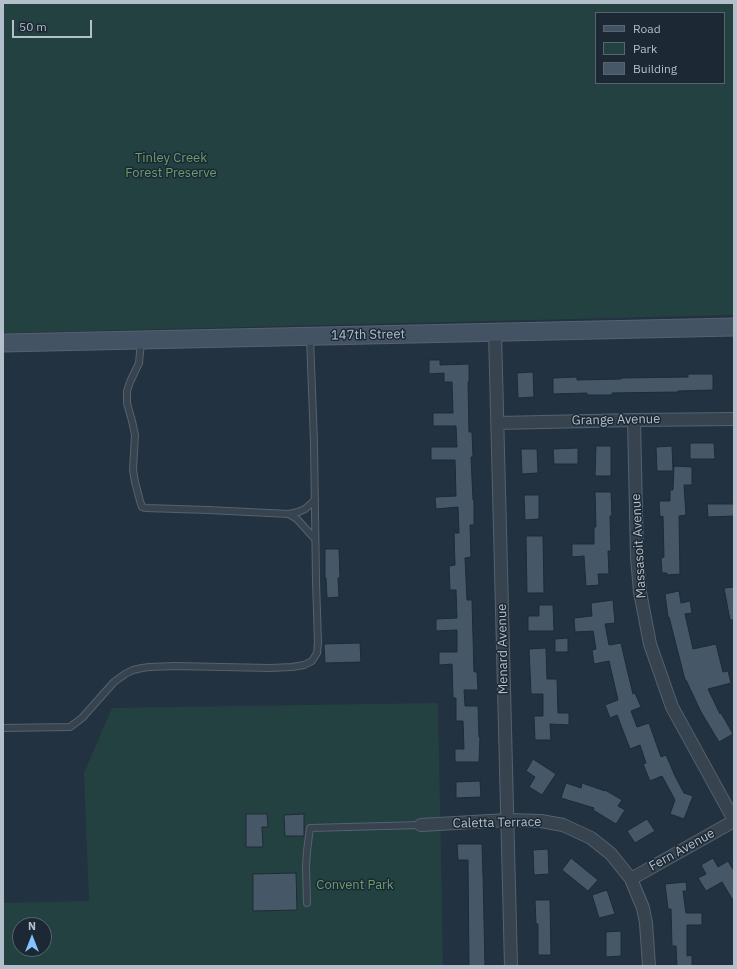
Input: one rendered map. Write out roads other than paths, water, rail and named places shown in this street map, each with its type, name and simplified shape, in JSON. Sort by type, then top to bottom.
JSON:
[{"type":"main road","name":"147th Street","points":[[3,343],[734,327]]},
{"type":"street","name":"Menard Avenue","points":[[496,332],[511,966]]},
{"type":"street","name":"Grange Avenue","points":[[498,423],[734,419]]},
{"type":"street","name":"Massasoit Avenue","points":[[634,420],[637,557],[640,592],[650,644],[672,708],[734,821]]},
{"type":"street","name":"Caletta Terrace","points":[[421,825],[507,820],[541,821],[563,825],[591,838],[617,860],[630,879],[643,908],[646,923],[649,966]]},
{"type":"street","name":"Fern Avenue","points":[[630,879],[734,821]]},
{"type":"lane","points":[[3,728],[70,726],[82,718],[114,682],[133,670],[142,668],[175,666],[262,668],[292,667],[304,665],[312,661],[317,653],[318,643],[310,336]]},
{"type":"lane","points":[[142,340],[139,363],[127,391],[127,403],[135,435],[133,470],[142,507],[289,514],[305,509],[315,500]]},
{"type":"lane","points":[[289,514],[297,519],[315,539]]},
{"type":"lane","points":[[307,903],[306,859],[310,828],[421,825]]},
{"type":"park label","name":"Tinley Creek Forest Preserve","points":[[171,166]]},
{"type":"park label","name":"Convent Park","points":[[355,885]]}]
